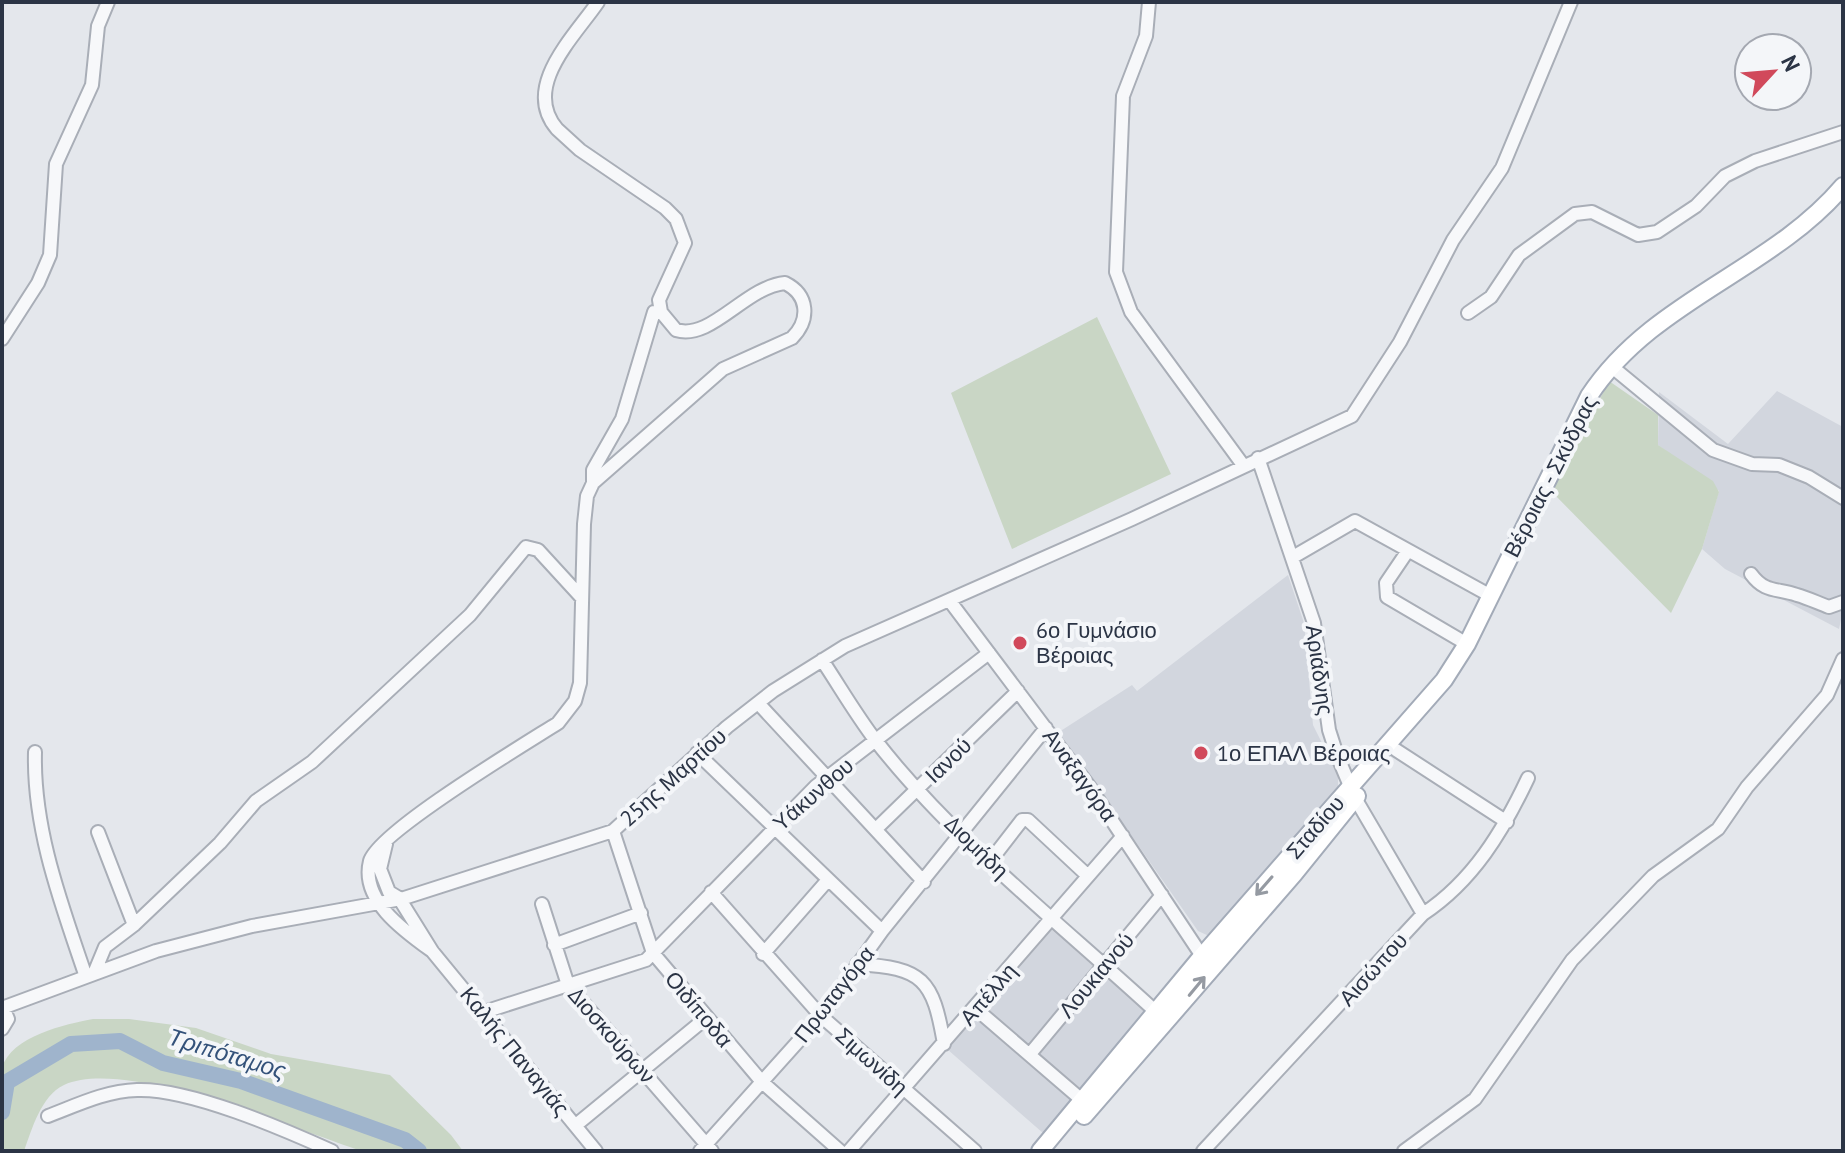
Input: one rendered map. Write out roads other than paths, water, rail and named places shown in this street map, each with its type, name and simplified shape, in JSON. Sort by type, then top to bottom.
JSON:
[{"type":"main road","name":"Βέροιας - Σκύδρας","points":[[1444,680],[1467,644],[1589,396],[1611,366],[1660,322],[1797,231],[1843,186]]},
{"type":"main road","name":"Σταδίου","points":[[1054,1151],[1294,874],[1353,792],[1444,680]]},
{"type":"main road","name":"Σταδίου","points":[[1040,1151],[1202,956],[1353,792],[1396,750],[1441,692],[1444,680]]},
{"type":"street","points":[[2,339],[38,283],[50,255],[56,164],[92,85],[98,26],[108,2]]},
{"type":"street","points":[[378,903],[370,889],[371,859],[393,835],[558,723],[571,708],[580,683],[587,496],[593,483],[723,369],[792,338],[800,330],[805,313],[800,294],[785,283],[763,287],[711,324],[690,332],[676,330],[661,312],[661,293],[684,247],[676,219],[557,129],[548,116],[543,99],[551,69],[598,2]]},
{"type":"street","points":[[1149,2],[1146,36],[1123,96],[1116,272],[1131,312],[1243,465]]},
{"type":"street","name":"25ης Μαρτίου","points":[[3,1008],[90,973],[208,936],[399,898],[613,831],[697,753],[758,703],[822,660],[1352,416],[1366,397],[1453,240],[1502,168],[1571,2]]},
{"type":"street","points":[[1468,313],[1491,297],[1519,255],[1575,214],[1592,212],[1638,235],[1657,232],[1680,219],[1725,176],[1755,161],[1843,132]]},
{"type":"street","points":[[593,483],[593,470],[622,419],[654,312],[661,312]]},
{"type":"street","points":[[1611,366],[1713,450],[1752,464],[1779,465],[1809,477],[1843,498]]},
{"type":"street","name":"Αριάδνης","points":[[1258,458],[1314,623],[1329,730],[1353,792],[1423,914]]},
{"type":"street","points":[[1293,557],[1353,521],[1491,596]]},
{"type":"street","points":[[90,973],[105,947],[134,925],[220,843],[256,801],[312,762],[470,615],[526,547],[538,550],[582,598]]},
{"type":"street","points":[[1407,552],[1386,583],[1387,597],[1467,644]]},
{"type":"street","points":[[1751,574],[1761,588],[1769,591],[1795,594],[1829,607],[1843,602]]},
{"type":"street","name":"Αναξαγόρα","points":[[949,600],[1123,836],[1202,956]]},
{"type":"street","name":"Υάκυνθου","points":[[653,953],[772,829],[829,776],[989,653]]},
{"type":"street","points":[[1404,1151],[1475,1099],[1572,960],[1653,876],[1718,829],[1747,787],[1827,695],[1843,659]]},
{"type":"street","name":"Διομήδη","points":[[822,660],[876,741],[919,788],[1053,920],[1156,1012]]},
{"type":"street","name":"Ιανού","points":[[877,828],[1018,691]]},
{"type":"street","points":[[758,703],[829,776],[924,882]]},
{"type":"street","name":"Πρωταγόρα","points":[[706,1149],[821,1016],[882,931],[1046,728]]},
{"type":"street","points":[[1396,750],[1507,822]]},
{"type":"street","points":[[35,752],[38,813],[58,891],[90,973]]},
{"type":"street","points":[[697,753],[772,829],[882,931]]},
{"type":"street","name":"Αισώπου","points":[[1203,1151],[1423,914],[1463,883],[1507,822],[1528,778]]},
{"type":"street","points":[[991,860],[1022,820],[1028,820],[1088,876]]},
{"type":"street","name":"Οιδίποδα","points":[[613,831],[653,953],[762,1082],[840,1151]]},
{"type":"street","points":[[98,832],[134,925]]},
{"type":"street","name":"Καλής Παναγιάς","points":[[393,835],[384,849],[380,869],[389,892],[399,898],[432,951]]},
{"type":"street","name":"Απέλλη","points":[[849,1151],[1123,836]]},
{"type":"street","points":[[763,954],[827,881]]},
{"type":"street","name":"Σιμωνίδη","points":[[711,892],[821,1016],[975,1151]]},
{"type":"street","name":"Λουκιανού","points":[[1030,1054],[1162,895]]},
{"type":"street","name":"Καλής Παναγιάς","points":[[378,903],[432,951],[596,1151]]},
{"type":"street","name":"Διοσκούρων","points":[[542,904],[568,985],[706,1149]]},
{"type":"street","points":[[554,945],[641,913]]},
{"type":"street","points":[[484,1012],[646,960],[653,953]]},
{"type":"street","points":[[857,964],[903,968],[914,975],[934,1002],[944,1044]]},
{"type":"street","points":[[2,1029],[8,1019],[3,1008]]},
{"type":"street","points":[[975,1008],[1083,1101]]},
{"type":"street","points":[[576,1125],[706,1018]]},
{"type":"street","points":[[48,1116],[102,1095],[139,1090],[180,1096],[268,1124],[332,1151]]},
{"type":"waterway","name":"Τριπόταμος","points":[[2,1112],[7,1082],[71,1044],[120,1041],[163,1063],[241,1081],[405,1140],[419,1151]]},
{"type":"place","name":"6ο Γυμνάσιο Βέροιας","points":[[1020,643]]},
{"type":"place","name":"1ο ΕΠΑΛ Βέροιας","points":[[1201,753]]}]
